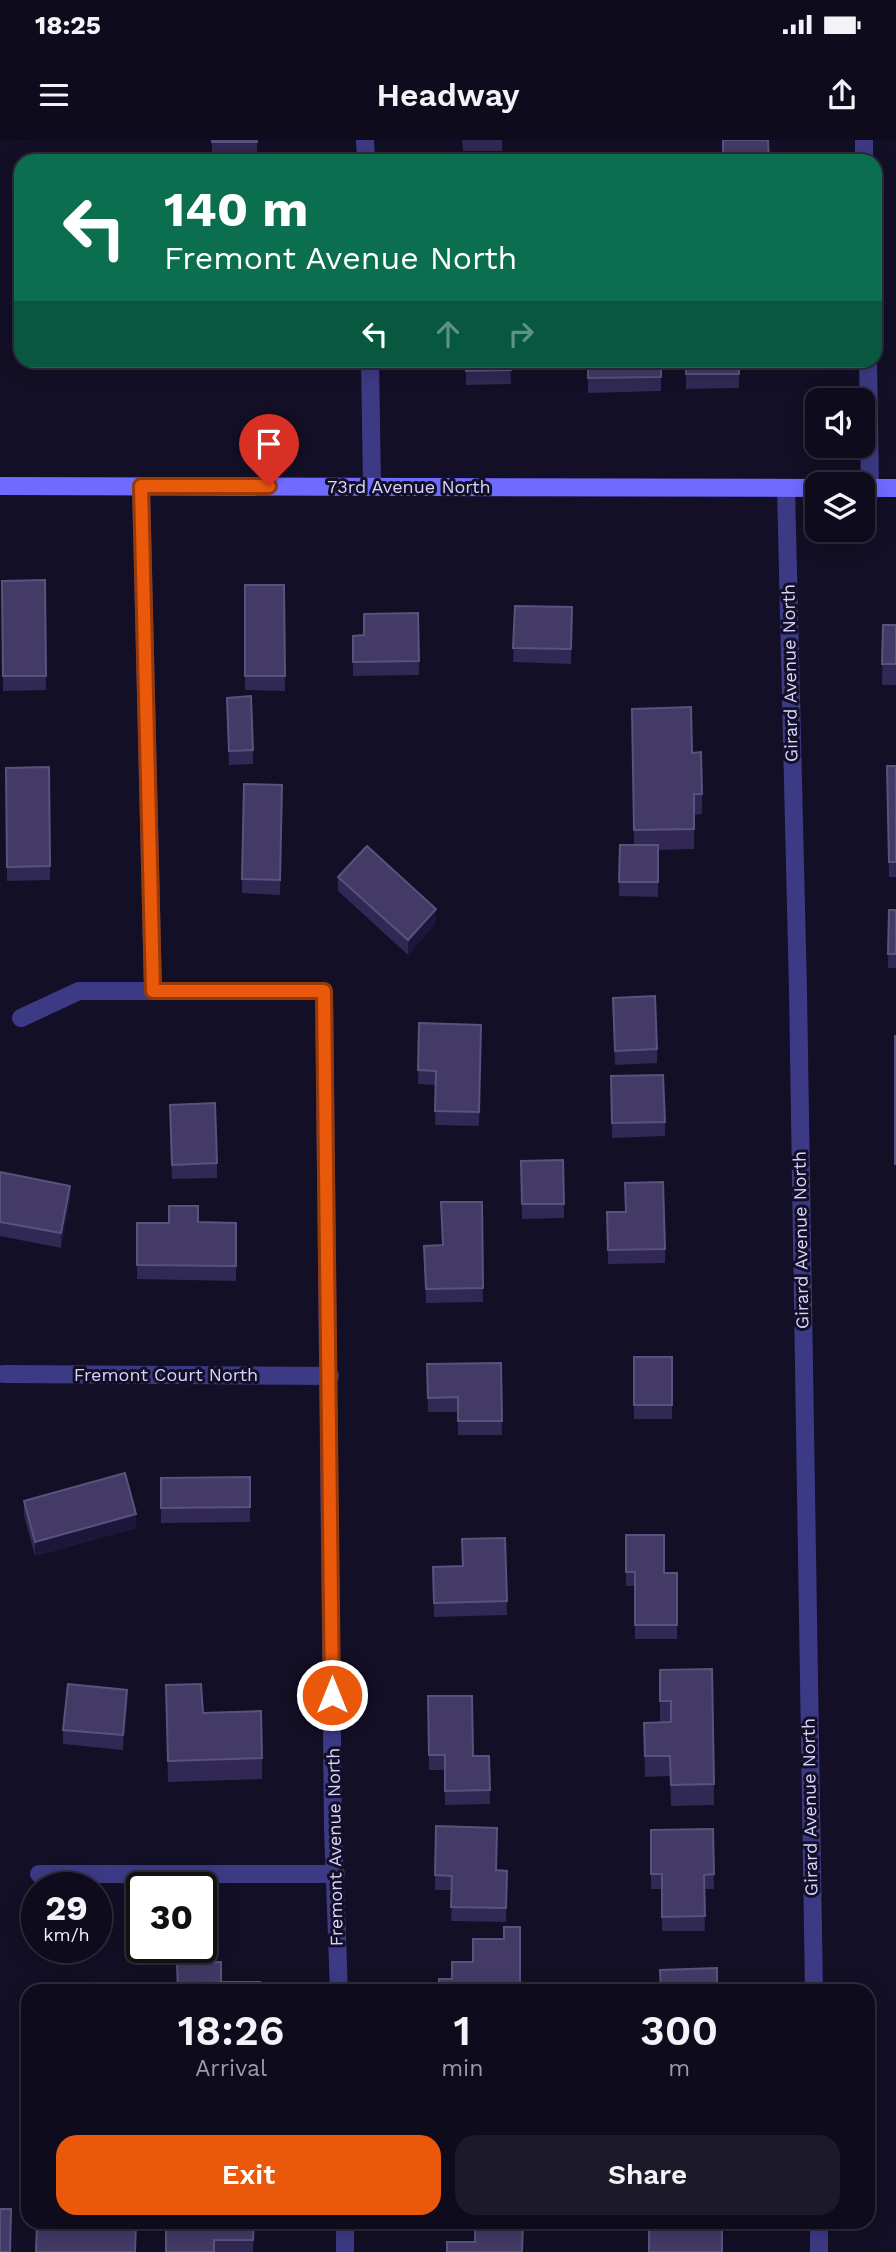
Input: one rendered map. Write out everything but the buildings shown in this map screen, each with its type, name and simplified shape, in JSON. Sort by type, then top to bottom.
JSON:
[{"type":"street","points":[[370,368],[372,486]]},
{"type":"street","points":[[866,472],[868,368]]},
{"type":"street","name":"73rd Avenue North","points":[[0,486],[805,488]]},
{"type":"street","points":[[141,486],[153,991]]},
{"type":"street","name":"Girard Avenue North","points":[[786,488],[798,991],[814,1984]]},
{"type":"street","points":[[875,488],[896,488]]},
{"type":"street","name":"Fremont Avenue North","points":[[21,1018],[79,991],[324,991],[339,1984]]},
{"type":"street","name":"Fremont Court North","points":[[3,1374],[330,1376]]},
{"type":"street","points":[[112,1874],[336,1874]]},
{"type":"street","points":[[345,2229],[345,2252]]},
{"type":"street","points":[[819,2229],[820,2252]]},
{"type":"route","points":[[269,486],[141,486],[153,991],[324,991],[332,1695]]}]
